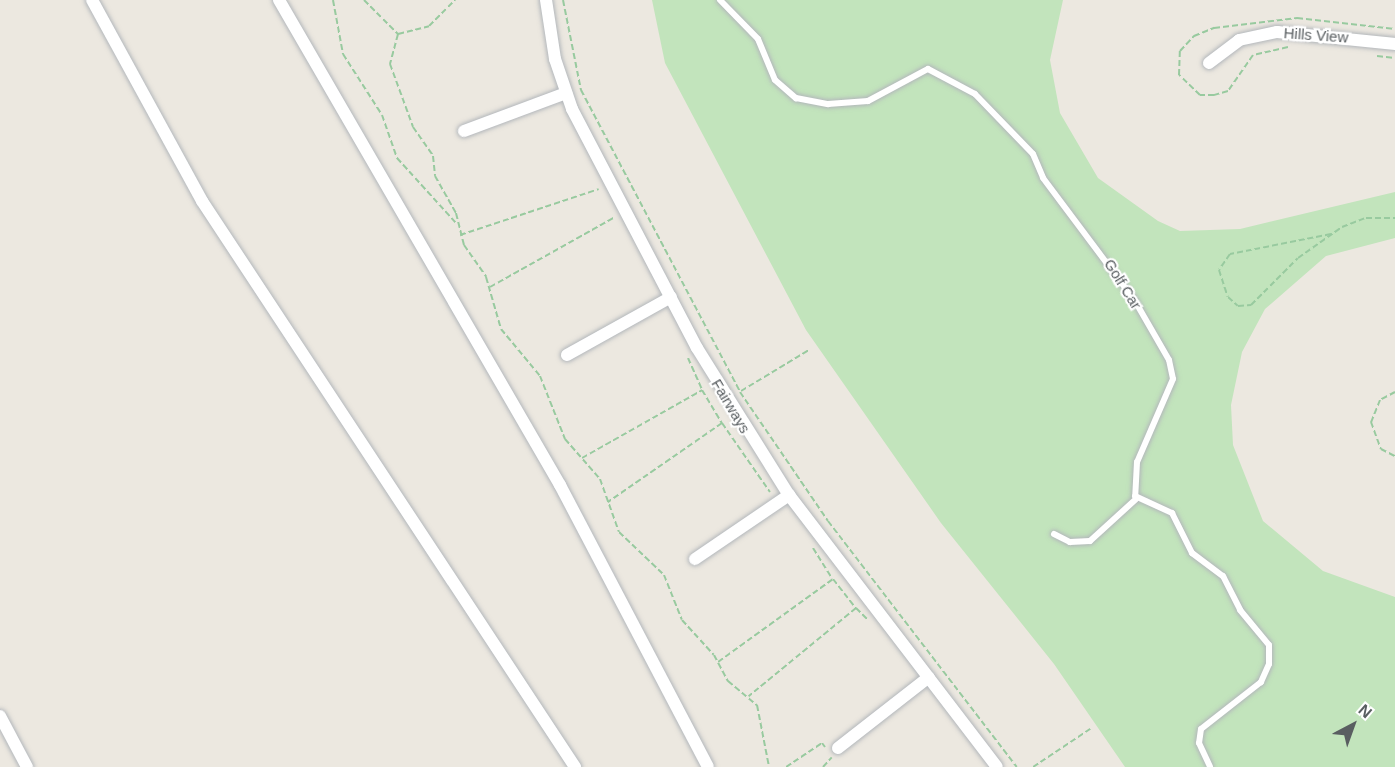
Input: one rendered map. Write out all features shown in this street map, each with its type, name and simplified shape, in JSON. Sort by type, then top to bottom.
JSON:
[{"type":"street","points":[[92,0],[201,201],[575,767]]},
{"type":"street","points":[[279,0],[560,484],[708,767]]},
{"type":"street","name":"Fairways","points":[[546,0],[551,44],[566,93],[670,297],[727,400],[789,495],[997,767]]},
{"type":"street","name":"Hills View","points":[[1209,63],[1239,40],[1277,32],[1395,44]]},
{"type":"street","points":[[464,131],[566,93]]},
{"type":"street","points":[[567,355],[670,297]]},
{"type":"street","points":[[695,559],[789,495]]},
{"type":"street","points":[[838,748],[929,677]]},
{"type":"street","points":[[0,716],[27,767]]},
{"type":"lane","name":"Golf Car","points":[[720,0],[758,39],[776,80],[796,98],[842,104],[868,101],[915,73],[935,70],[984,102],[1033,154],[1043,178],[1135,301],[1172,370],[1169,398],[1137,462],[1136,499]]},
{"type":"lane","points":[[1054,534],[1070,542],[1090,541],[1136,499],[1172,513],[1186,544],[1223,576],[1240,610],[1269,645],[1269,664],[1261,682],[1201,729],[1199,743],[1210,767]]},
{"type":"path","points":[[333,0],[343,54],[382,115],[397,158],[458,225]]},
{"type":"path","points":[[364,0],[398,34]]},
{"type":"path","points":[[398,34],[429,26],[455,0]]},
{"type":"path","points":[[563,0],[581,90],[741,392],[828,521],[1017,767]]},
{"type":"path","points":[[398,34],[390,64],[458,225],[460,235],[490,287],[501,329],[534,366],[553,419],[600,479],[619,532],[669,582],[682,620],[718,662],[728,681],[749,696],[760,713],[769,767]]},
{"type":"path","points":[[460,235],[598,187],[603,197]]},
{"type":"path","points":[[490,287],[615,217],[609,207]]},
{"type":"path","points":[[1331,234],[1251,305],[1238,306],[1228,297],[1219,270],[1230,254],[1331,234],[1366,218],[1395,218]]},
{"type":"path","points":[[713,408],[809,350]]},
{"type":"path","points":[[582,458],[702,390],[722,423],[607,503]]},
{"type":"path","points":[[1395,392],[1380,400],[1371,422],[1381,449],[1395,456]]},
{"type":"path","points":[[718,662],[833,579],[856,608],[749,696]]},
{"type":"path","points":[[1033,767],[1090,729]]},
{"type":"path","points":[[786,767],[822,743],[832,757],[823,767]]},
{"type":"green space","points":[[652,0],[1063,0],[1050,60],[1060,113],[1098,178],[1158,221],[1180,231],[1240,229],[1395,192],[1395,238],[1326,256],[1265,309],[1242,352],[1231,405],[1233,445],[1263,521],[1323,571],[1395,597],[1395,767],[1125,767],[1054,664],[941,523],[806,330],[665,63]]}]
